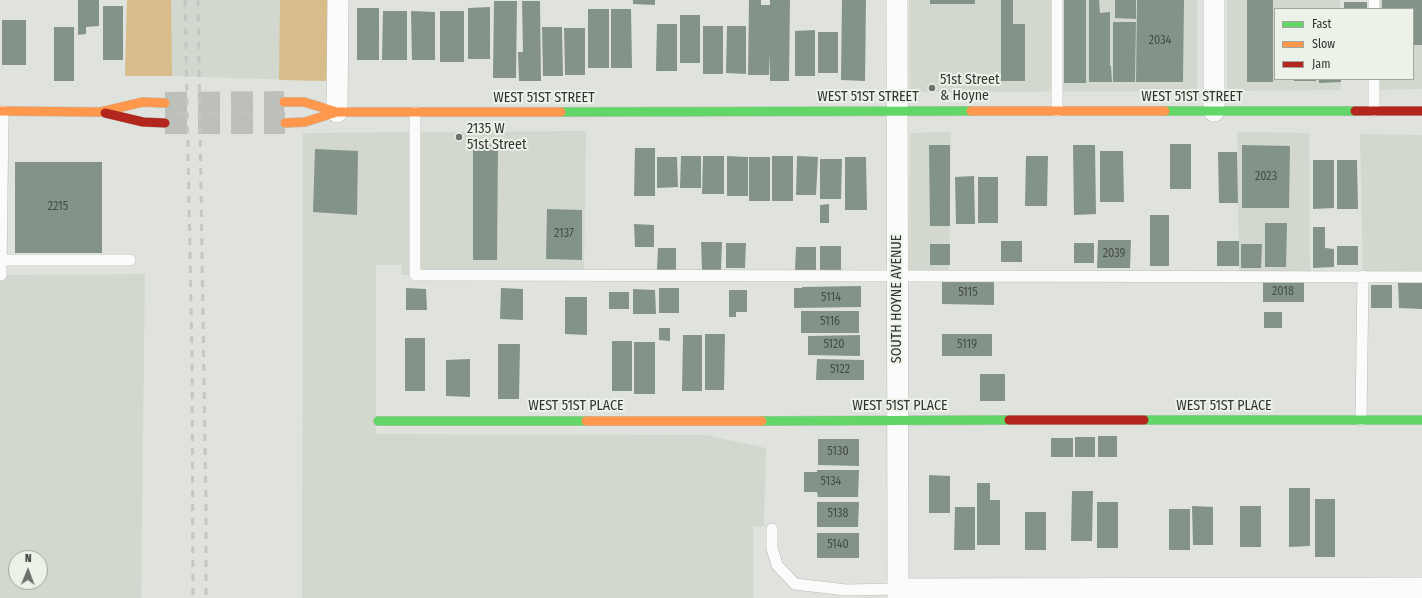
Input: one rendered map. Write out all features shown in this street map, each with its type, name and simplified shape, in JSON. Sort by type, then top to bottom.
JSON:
[{"type":"street","points":[[337,112],[338,0]]},
{"type":"street","name":"SOUTH HOYNE AVENUE","points":[[897,0],[898,593]]},
{"type":"street","points":[[1214,0],[1214,111]]},
{"type":"street","points":[[100,112],[143,102],[165,103]]},
{"type":"street","name":"WEST 51ST STREET","points":[[284,102],[304,102],[337,112],[1422,111]]},
{"type":"street","points":[[2,111],[100,112],[144,122],[166,123]]},
{"type":"street","name":"WEST 51ST STREET","points":[[285,123],[305,122],[337,112]]},
{"type":"street","name":"WEST 51ST PLACE","points":[[378,421],[1422,420]]},
{"type":"street","points":[[898,593],[1368,593],[1422,588]]},
{"type":"lane","points":[[1057,0],[1057,111]]},
{"type":"lane","points":[[1374,80],[1374,111]]},
{"type":"lane","points":[[0,275],[2,111]]},
{"type":"lane","points":[[415,112],[415,275],[1422,277]]},
{"type":"lane","points":[[1,260],[130,260]]},
{"type":"lane","points":[[1361,420],[1363,276]]},
{"type":"lane","points":[[772,529],[772,548],[777,566],[795,584],[846,590],[898,593]]},
{"type":"shaded area","points":[[127,0],[327,0],[327,81],[125,76]]},
{"type":"shaded area","points":[[127,0],[171,0],[172,76],[125,76]]},
{"type":"shaded area","points":[[280,0],[327,0],[327,81],[279,80]]},
{"type":"shaded area","points":[[909,0],[1197,0],[1197,91],[910,92]]},
{"type":"shaded area","points":[[1227,0],[1340,0],[1340,8],[1274,8],[1274,80],[1341,80],[1341,90],[1227,91]]},
{"type":"shaded area","points":[[1374,0],[1422,0],[1422,89],[1374,90],[1376,80],[1414,80],[1414,8],[1374,8]]},
{"type":"shaded area","points":[[586,131],[584,275],[401,275],[402,265],[376,265],[376,434],[706,435],[766,448],[764,526],[753,527],[753,598],[302,598],[303,133]]},
{"type":"shaded area","points":[[951,132],[949,276],[909,276],[910,133]]},
{"type":"shaded area","points":[[1237,132],[1309,133],[1310,276],[1239,276]]},
{"type":"shaded area","points":[[1360,134],[1422,135],[1422,276],[1363,276]]},
{"type":"shaded area","points":[[145,274],[141,598],[0,598],[0,275]]},
{"type":"building","points":[[78,0],[99,0],[99,26],[86,27],[86,34],[78,35]]},
{"type":"building","points":[[633,0],[655,0],[655,5],[633,4]]},
{"type":"building","points":[[749,0],[761,0],[761,5],[770,5],[770,0],[790,0],[789,81],[770,81],[770,53],[769,75],[748,75]]},
{"type":"building","points":[[842,0],[866,0],[865,81],[841,80]]},
{"type":"building","points":[[930,0],[975,0],[975,4],[930,4]]},
{"type":"building","points":[[1001,0],[1013,0],[1013,24],[1025,24],[1025,81],[1001,81]]},
{"type":"building","points":[[1064,0],[1086,0],[1086,83],[1064,83]]},
{"type":"building","points":[[1089,0],[1099,0],[1100,13],[1110,12],[1110,66],[1112,82],[1089,82]]},
{"type":"building","points":[[1115,0],[1136,0],[1136,19],[1115,18]]},
{"type":"building","points":[[1137,0],[1184,0],[1183,82],[1136,82]]},
{"type":"building","points":[[1247,0],[1273,0],[1273,82],[1247,82]]},
{"type":"building","points":[[1382,0],[1422,0],[1422,45],[1414,45],[1414,8],[1382,8]]},
{"type":"building","points":[[494,1],[517,1],[516,78],[493,78]]},
{"type":"building","points":[[522,1],[540,1],[541,81],[519,81],[518,52],[523,52]]},
{"type":"building","points":[[1344,2],[1367,2],[1367,8],[1344,8]]},
{"type":"building","points":[[103,6],[123,6],[123,60],[103,60]]},
{"type":"building","points":[[490,7],[490,59],[468,59],[468,8]]},
{"type":"building","points":[[357,8],[379,8],[379,60],[357,60]]},
{"type":"building","points":[[588,9],[609,9],[609,68],[588,68]]},
{"type":"building","points":[[611,9],[631,9],[632,68],[611,68]]},
{"type":"building","points":[[383,11],[407,11],[407,60],[382,60]]},
{"type":"building","points":[[411,11],[435,12],[435,60],[412,60]]},
{"type":"building","points":[[440,11],[464,11],[464,62],[440,62]]},
{"type":"building","points":[[680,15],[700,15],[700,63],[680,63]]},
{"type":"building","points":[[2,20],[26,20],[26,65],[2,65]]},
{"type":"building","points":[[1113,22],[1136,22],[1135,82],[1113,82]]},
{"type":"building","points":[[657,24],[677,24],[677,71],[656,71]]},
{"type":"building","points":[[703,26],[723,26],[723,74],[703,74]]},
{"type":"building","points":[[727,26],[746,26],[746,74],[726,73]]},
{"type":"building","points":[[54,27],[74,27],[74,81],[54,81]]},
{"type":"building","points":[[542,27],[562,27],[563,76],[543,76]]},
{"type":"building","points":[[564,28],[585,28],[585,75],[565,75]]},
{"type":"building","points":[[815,30],[815,76],[795,76],[795,31]]},
{"type":"building","points":[[818,32],[838,32],[838,73],[818,73]]},
{"type":"building","points":[[1294,80],[1316,80],[1316,81]]},
{"type":"building","points":[[1319,80],[1341,80],[1341,82],[1319,83]]},
{"type":"building","points":[[1170,144],[1191,144],[1191,189],[1170,189]]},
{"type":"building","points":[[473,145],[498,145],[497,260],[473,260]]},
{"type":"building","points":[[929,145],[950,145],[950,226],[930,226]]},
{"type":"building","points":[[1073,145],[1095,145],[1096,214],[1074,215]]},
{"type":"building","points":[[1242,145],[1290,146],[1289,208],[1242,208]]},
{"type":"building","points":[[635,148],[655,148],[655,196],[634,196]]},
{"type":"building","points":[[315,149],[358,151],[357,215],[313,212]]},
{"type":"building","points":[[1100,151],[1123,151],[1124,202],[1100,202]]},
{"type":"building","points":[[1218,152],[1237,152],[1238,203],[1219,203]]},
{"type":"building","points":[[681,156],[701,156],[701,188],[680,188]]},
{"type":"building","points":[[703,156],[724,156],[724,194],[702,194]]},
{"type":"building","points":[[727,156],[748,157],[748,196],[727,196]]},
{"type":"building","points":[[772,156],[793,156],[793,201],[772,201]]},
{"type":"building","points":[[797,156],[818,157],[816,195],[796,195]]},
{"type":"building","points":[[1026,156],[1048,156],[1047,206],[1025,206]]},
{"type":"building","points":[[657,157],[677,157],[678,187],[657,188]]},
{"type":"building","points":[[749,157],[770,157],[770,201],[749,201]]},
{"type":"building","points":[[845,157],[866,157],[867,210],[845,210]]},
{"type":"building","points":[[820,159],[842,159],[841,199],[820,199]]},
{"type":"building","points":[[1313,160],[1334,160],[1334,208],[1313,209]]},
{"type":"building","points":[[1337,160],[1357,160],[1358,209],[1337,209]]},
{"type":"building","points":[[15,162],[102,162],[102,253],[15,253]]},
{"type":"building","points":[[974,176],[975,224],[956,224],[955,177]]},
{"type":"building","points":[[978,177],[998,177],[998,223],[978,223]]},
{"type":"building","points":[[829,204],[829,223],[820,223],[820,205]]},
{"type":"building","points":[[547,209],[582,210],[582,260],[546,259]]},
{"type":"building","points":[[1150,215],[1169,215],[1169,266],[1150,266]]},
{"type":"building","points":[[1265,223],[1287,223],[1286,267],[1265,267]]},
{"type":"building","points":[[634,224],[654,225],[654,247],[635,247]]},
{"type":"building","points":[[1313,227],[1325,227],[1325,248],[1334,249],[1334,267],[1313,268]]},
{"type":"building","points":[[1098,240],[1131,240],[1130,268],[1097,268]]},
{"type":"building","points":[[1001,241],[1022,241],[1022,262],[1001,262]]},
{"type":"building","points":[[1217,241],[1239,241],[1239,266],[1217,266]]},
{"type":"building","points":[[701,242],[722,242],[721,270],[702,270]]},
{"type":"building","points":[[726,243],[746,243],[745,268],[726,268]]},
{"type":"building","points":[[1074,243],[1094,243],[1094,263],[1074,263]]},
{"type":"building","points":[[930,244],[950,244],[950,265],[930,265]]},
{"type":"building","points":[[1241,244],[1262,244],[1261,268],[1241,268]]},
{"type":"building","points":[[820,246],[841,246],[841,270],[820,270]]},
{"type":"building","points":[[1337,246],[1358,246],[1358,265],[1337,265]]},
{"type":"building","points":[[796,247],[816,247],[816,270],[795,270]]},
{"type":"building","points":[[658,248],[676,248],[676,270],[657,270]]},
{"type":"building","points":[[942,282],[994,282],[994,305],[942,304]]},
{"type":"building","points":[[1263,282],[1304,282],[1304,302],[1263,302]]},
{"type":"building","points":[[1398,283],[1422,283],[1422,309],[1399,308]]},
{"type":"building","points":[[1371,285],[1392,285],[1392,308],[1371,308]]},
{"type":"building","points":[[861,286],[861,307],[794,308],[794,288]]},
{"type":"building","points":[[406,288],[426,289],[427,310],[406,310]]},
{"type":"building","points":[[501,288],[523,289],[523,320],[500,319]]},
{"type":"building","points":[[659,288],[679,288],[679,313],[659,313]]},
{"type":"building","points":[[633,289],[655,290],[656,314],[633,314]]},
{"type":"building","points":[[729,290],[747,290],[747,312],[736,312],[736,317],[729,317]]},
{"type":"building","points":[[609,292],[629,292],[629,309],[609,309]]},
{"type":"building","points":[[565,297],[587,297],[587,335],[565,334]]},
{"type":"building","points":[[801,311],[859,311],[859,333],[801,333]]},
{"type":"building","points":[[1264,312],[1282,312],[1282,328],[1264,328]]},
{"type":"building","points":[[659,328],[670,328],[670,341],[659,340]]},
{"type":"building","points":[[705,334],[725,334],[724,390],[705,390]]},
{"type":"building","points":[[942,334],[992,334],[992,356],[942,356]]},
{"type":"building","points":[[683,335],[702,335],[702,391],[682,391]]},
{"type":"building","points":[[860,335],[860,356],[808,355],[808,336]]},
{"type":"building","points":[[405,338],[425,338],[425,391],[405,391]]},
{"type":"building","points":[[612,341],[632,341],[632,391],[612,391]]},
{"type":"building","points":[[634,342],[655,342],[655,394],[634,394]]},
{"type":"building","points":[[498,344],[520,344],[519,399],[498,399]]},
{"type":"building","points":[[470,359],[470,397],[446,396],[446,360]]},
{"type":"building","points":[[817,359],[864,360],[864,380],[816,380]]},
{"type":"building","points":[[980,374],[1005,374],[1005,401],[980,401]]},
{"type":"building","points":[[1098,436],[1117,436],[1117,457],[1098,457]]},
{"type":"building","points":[[1075,437],[1095,437],[1095,457],[1075,457]]},
{"type":"building","points":[[1051,438],[1073,438],[1073,457],[1051,457]]},
{"type":"building","points":[[818,439],[859,439],[859,466],[818,465]]},
{"type":"building","points":[[817,470],[859,470],[858,497],[818,497],[817,492],[804,492],[804,472],[817,472]]},
{"type":"building","points":[[929,475],[950,476],[950,513],[929,513]]},
{"type":"building","points":[[977,483],[990,483],[990,500],[1000,500],[1000,545],[977,545]]},
{"type":"building","points":[[1289,488],[1310,488],[1310,546],[1289,547]]},
{"type":"building","points":[[1072,491],[1093,491],[1092,541],[1071,541]]},
{"type":"building","points":[[1315,499],[1335,499],[1335,557],[1315,557]]},
{"type":"building","points":[[817,502],[859,502],[858,527],[817,527]]},
{"type":"building","points":[[1097,502],[1118,502],[1118,548],[1097,548]]},
{"type":"building","points":[[1192,506],[1213,507],[1213,545],[1193,545]]},
{"type":"building","points":[[1240,506],[1261,506],[1261,547],[1240,547]]},
{"type":"building","points":[[955,507],[975,507],[975,550],[954,550]]},
{"type":"building","points":[[1169,509],[1190,509],[1190,550],[1169,550]]},
{"type":"building","points":[[1025,512],[1046,512],[1046,550],[1025,550]]},
{"type":"building","points":[[817,533],[859,533],[859,558],[817,558]]},
{"type":"tunnel","points":[[165,103],[284,102]]},
{"type":"tunnel","points":[[165,123],[285,123]]},
{"type":"railway","points":[[185,0],[192,352],[193,598]]},
{"type":"railway","points":[[198,0],[206,508],[206,598]]},
{"type":"traffic: fast","points":[[561,112],[971,111]]},
{"type":"traffic: fast","points":[[1165,111],[1355,111]]},
{"type":"traffic: fast","points":[[762,421],[1009,420]]},
{"type":"traffic: fast","points":[[1144,420],[1422,420]]},
{"type":"traffic: fast","points":[[378,421],[586,421]]},
{"type":"traffic: slow","points":[[0,111],[100,112],[143,102],[165,103]]},
{"type":"traffic: slow","points":[[284,102],[304,102],[337,112],[561,112]]},
{"type":"traffic: slow","points":[[971,111],[1165,111]]},
{"type":"traffic: slow","points":[[285,123],[305,122],[337,112]]},
{"type":"traffic: slow","points":[[586,421],[762,421]]},
{"type":"traffic: jam","points":[[1355,111],[1422,111]]},
{"type":"traffic: jam","points":[[105,113],[143,122],[165,123]]},
{"type":"traffic: jam","points":[[1009,420],[1144,420]]},
{"type":"place","name":"51st Street & Hoyne","points":[[932,88]]},
{"type":"place","name":"2135 W 51st Street","points":[[459,137]]}]
